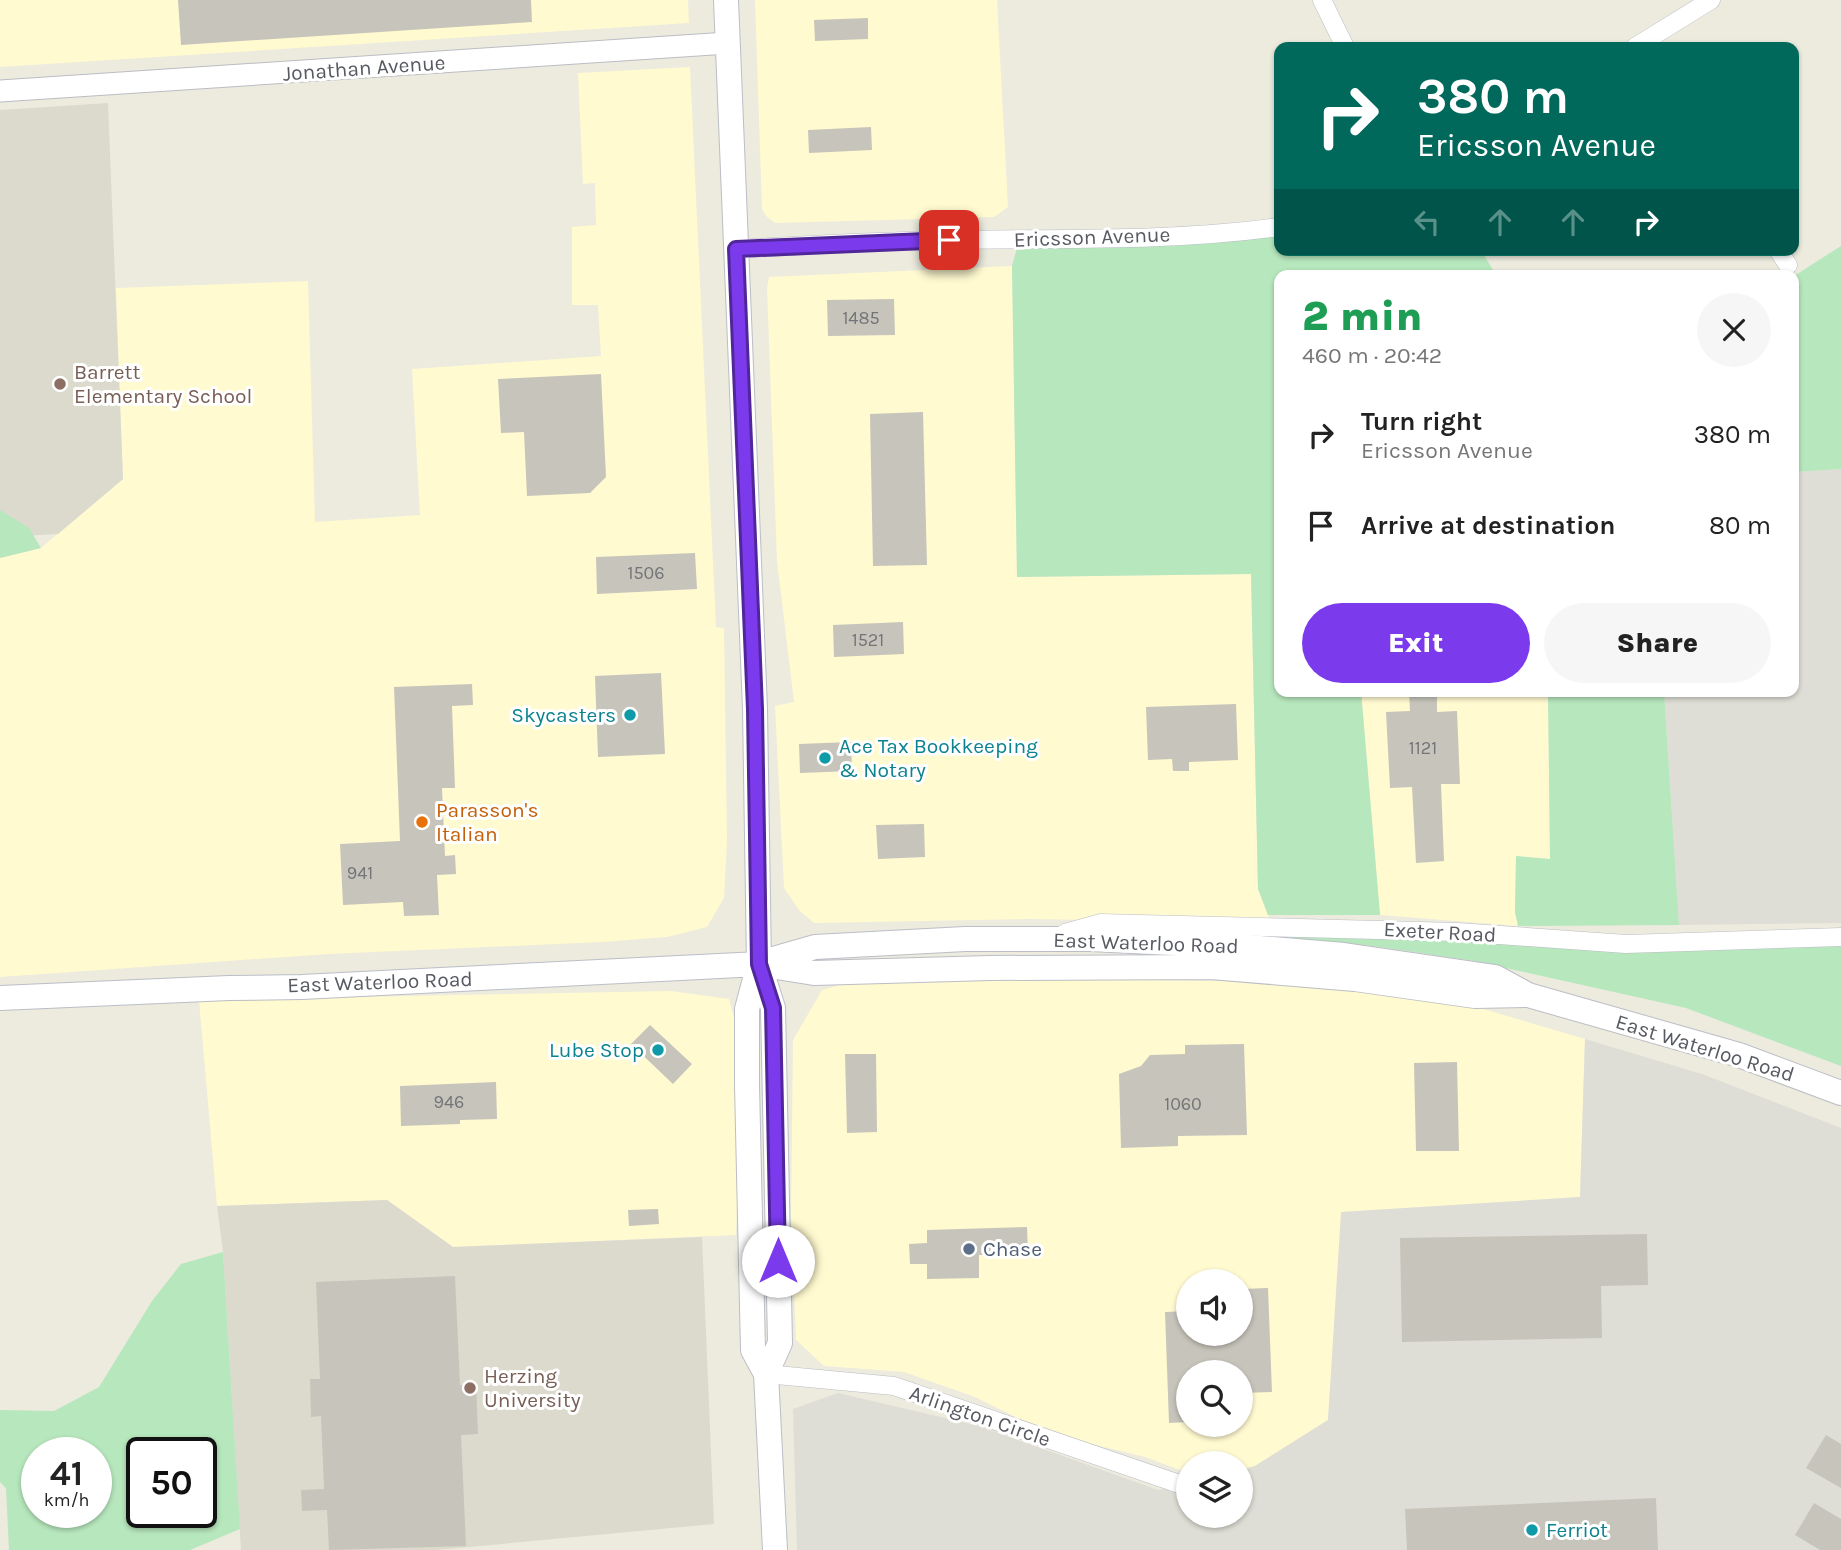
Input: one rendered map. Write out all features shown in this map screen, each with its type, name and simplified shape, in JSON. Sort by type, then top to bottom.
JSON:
[{"type":"main road","points":[[726,0],[755,709],[759,964],[747,1009],[753,1350],[766,1374],[775,1550]]},
{"type":"main road","name":"East Waterloo Road","points":[[759,964],[815,947],[914,941],[1042,939],[1235,946],[1344,955],[1495,977],[1528,995],[1739,1055],[1841,1093]]},
{"type":"main road","name":"East Waterloo Road","points":[[0,998],[302,987],[759,964],[814,973],[990,968],[1212,967],[1355,979],[1475,996],[1528,995]]},
{"type":"street","points":[[1322,0],[1343,42]]},
{"type":"street","points":[[1648,42],[1711,0]]},
{"type":"street","name":"Jonathan Avenue","points":[[0,91],[728,43]]},
{"type":"street","name":"Ericsson Avenue","points":[[736,249],[949,240],[1207,234],[1274,227]]},
{"type":"street","name":"Exeter Road","points":[[1042,939],[1101,923],[1458,932],[1626,944],[1841,937]]},
{"type":"street","name":"Arlington Circle","points":[[766,1374],[894,1385],[1176,1483]]},
{"type":"shaded area","points":[[0,0],[688,0],[689,23],[0,67]]},
{"type":"shaded area","points":[[755,0],[997,0],[1008,207],[994,217],[775,223],[766,216],[762,209]]},
{"type":"shaded area","points":[[690,67],[716,627],[724,628],[727,841],[724,898],[707,927],[667,937],[602,942],[329,954],[0,977],[0,558],[41,548],[123,479],[116,288],[308,281],[315,522],[420,515],[412,369],[601,356],[598,305],[572,305],[572,227],[596,225],[595,183],[583,184],[578,73]]},
{"type":"shaded area","name":"Barrett Elementary School","points":[[108,103],[123,479],[58,534],[0,537],[0,110]]},
{"type":"shaded area","points":[[1012,266],[1017,577],[1251,574],[1258,889],[1271,923],[1030,919],[814,923],[799,910],[784,888],[775,706],[794,702],[777,561],[767,288],[769,277]]},
{"type":"shaded area","points":[[1841,469],[1841,923],[1679,925],[1664,697],[1799,697],[1799,472]]},
{"type":"shaded area","points":[[1362,697],[1548,697],[1550,859],[1516,856],[1515,912],[1518,926],[1380,915]]},
{"type":"shaded area","points":[[970,978],[1288,982],[1477,1007],[1585,1039],[1580,1197],[1342,1212],[1328,1420],[1255,1466],[1253,1451],[1176,1451],[1176,1469],[1145,1457],[1050,1434],[975,1397],[904,1372],[824,1366],[796,1340],[791,1217],[793,1040],[822,990],[851,982]]},
{"type":"shaded area","points":[[671,991],[729,999],[742,1046],[736,1235],[453,1247],[387,1200],[217,1206],[199,1000]]},
{"type":"shaded area","points":[[1585,1039],[1702,1074],[1841,1128],[1841,1550],[797,1550],[793,1409],[838,1393],[979,1426],[1158,1490],[1176,1486],[1176,1528],[1253,1528],[1253,1467],[1328,1420],[1341,1212],[1580,1197]]},
{"type":"shaded area","name":"Herzing University","points":[[387,1200],[453,1247],[702,1237],[714,1524],[437,1550],[241,1550],[223,1252],[217,1206]]},
{"type":"green space","points":[[1274,237],[1274,256],[1485,256],[1493,270],[1274,270],[1274,697],[1362,697],[1380,915],[1268,915],[1258,889],[1251,574],[1017,577],[1012,266],[1017,248]]},
{"type":"green space","points":[[1841,246],[1841,469],[1799,472],[1799,273]]},
{"type":"green space","points":[[0,510],[29,528],[41,548],[0,558]]},
{"type":"green space","points":[[1548,697],[1664,697],[1679,925],[1518,926],[1515,912],[1516,856],[1550,859]]},
{"type":"green space","points":[[1255,934],[1841,945],[1841,1066],[1686,1008],[1474,961],[1373,946]]},
{"type":"green space","points":[[223,1252],[240,1529],[190,1550],[9,1550],[6,1488],[0,1482],[0,1410],[54,1411],[99,1387],[152,1301],[181,1264]]},
{"type":"building","points":[[178,0],[531,0],[532,22],[181,45]]},
{"type":"building","points":[[868,18],[868,39],[815,41],[814,20]]},
{"type":"building","points":[[871,127],[872,150],[809,153],[808,130]]},
{"type":"building","points":[[894,299],[895,335],[828,336],[827,300]]},
{"type":"building","points":[[601,374],[606,477],[590,493],[527,496],[524,432],[501,433],[498,379]]},
{"type":"building","points":[[923,412],[927,565],[873,566],[870,414]]},
{"type":"building","points":[[695,553],[697,589],[597,594],[596,557]]},
{"type":"building","points":[[903,622],[904,654],[834,657],[833,625]]},
{"type":"building","name":"Skycasters","points":[[661,673],[665,754],[598,757],[595,676]]},
{"type":"building","name":"Parasson's Italian","points":[[472,684],[473,705],[452,706],[455,788],[442,788],[445,856],[455,855],[456,874],[437,875],[439,915],[404,916],[403,902],[343,905],[340,844],[400,841],[394,687]]},
{"type":"building","points":[[1409,697],[1437,697],[1437,712],[1457,711],[1460,784],[1441,784],[1444,861],[1416,863],[1412,787],[1390,788],[1386,712],[1410,711]]},
{"type":"building","points":[[1236,704],[1238,760],[1189,762],[1189,771],[1173,771],[1172,759],[1148,760],[1146,707]]},
{"type":"building","name":"Ace Tax Bookkeeping & Notary","points":[[851,742],[852,771],[800,773],[799,744]]},
{"type":"building","points":[[924,824],[925,857],[878,859],[876,825]]},
{"type":"building","name":"Lube Stop","points":[[650,1025],[692,1064],[673,1084],[631,1044]]},
{"type":"building","points":[[1244,1044],[1247,1135],[1178,1136],[1178,1146],[1121,1148],[1119,1074],[1141,1066],[1150,1055],[1185,1054],[1185,1045]]},
{"type":"building","points":[[845,1054],[876,1054],[877,1132],[847,1133]]},
{"type":"building","points":[[1457,1062],[1459,1151],[1416,1151],[1414,1063]]},
{"type":"building","points":[[496,1082],[497,1119],[460,1120],[460,1124],[401,1126],[400,1086]]},
{"type":"building","points":[[658,1209],[659,1224],[629,1226],[628,1210]]},
{"type":"building","name":"Chase","points":[[1027,1227],[1028,1254],[979,1255],[979,1278],[927,1279],[927,1264],[910,1264],[909,1244],[927,1243],[927,1230]]},
{"type":"building","points":[[1647,1234],[1648,1285],[1601,1286],[1602,1338],[1402,1342],[1400,1238]]},
{"type":"building","points":[[455,1276],[460,1385],[476,1384],[478,1434],[461,1435],[466,1546],[329,1550],[327,1510],[302,1511],[301,1490],[324,1489],[321,1416],[311,1417],[310,1379],[320,1379],[316,1282]]},
{"type":"building","points":[[1268,1288],[1272,1392],[1253,1393],[1253,1360],[1176,1360],[1176,1423],[1169,1423],[1165,1312],[1176,1312],[1176,1346],[1253,1346],[1253,1289]]},
{"type":"building","points":[[1826,1435],[1841,1444],[1841,1488],[1806,1468]]},
{"type":"building","name":"Ferriot","points":[[1656,1498],[1658,1550],[1407,1550],[1405,1509]]},
{"type":"building","points":[[1814,1503],[1841,1519],[1841,1550],[1820,1550],[1795,1535]]},
{"type":"place","name":"Barrett Elementary School","points":[[60,384]]},
{"type":"place","name":"Skycasters","points":[[630,715]]},
{"type":"place","name":"Ace Tax Bookkeeping & Notary","points":[[825,758]]},
{"type":"place","name":"Parasson's Italian","points":[[422,822]]},
{"type":"place","name":"Lube Stop","points":[[658,1050]]},
{"type":"place","name":"Chase","points":[[969,1249]]},
{"type":"place","name":"Herzing University","points":[[470,1388]]},
{"type":"place","name":"Ferriot","points":[[1532,1530]]},
{"type":"route","points":[[778,1261],[773,1008],[759,964],[755,709],[736,249],[949,240]]}]
